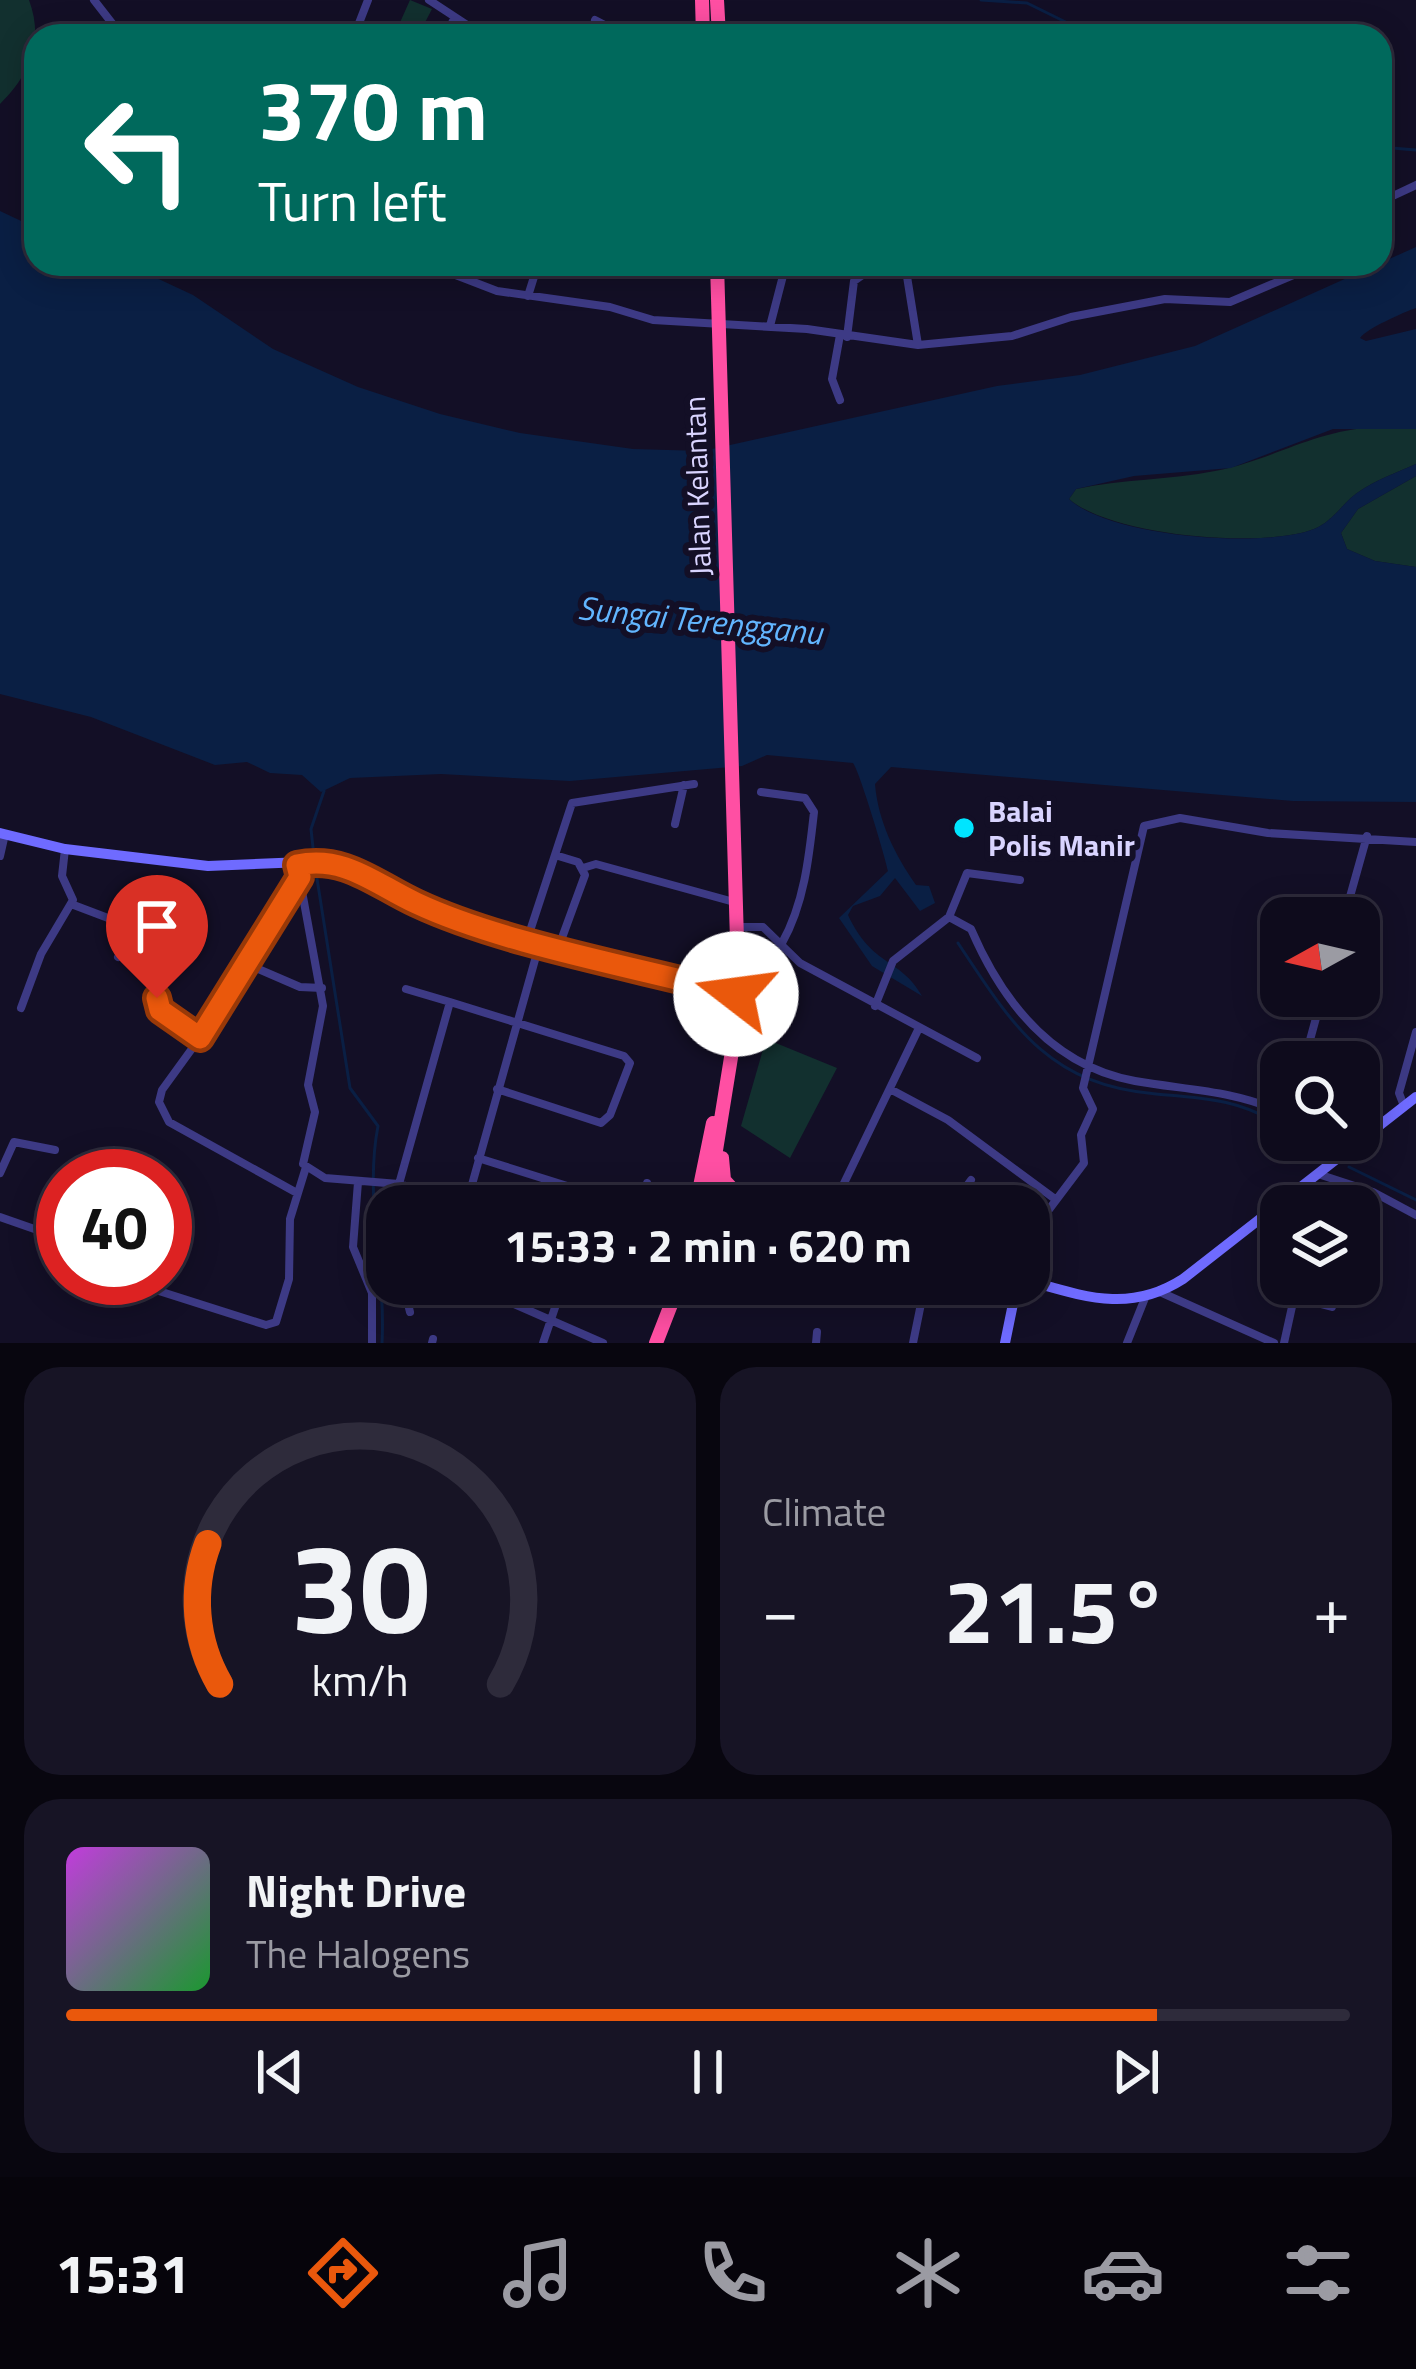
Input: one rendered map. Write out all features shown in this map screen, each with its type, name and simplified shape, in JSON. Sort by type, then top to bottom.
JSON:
[{"type":"highway","name":"Jalan Kelantan","points":[[709,1185],[736,994],[717,276]]},
{"type":"highway","name":"Jalan Kelantan","points":[[709,1185],[726,1105],[739,1008],[736,994]]},
{"type":"highway","points":[[726,1105],[722,1173],[730,1185]]},
{"type":"highway","points":[[656,1343],[669,1305]]},
{"type":"street","points":[[94,0],[113,24]]},
{"type":"street","points":[[429,0],[465,24]]},
{"type":"street","points":[[451,24],[454,17]]},
{"type":"street","points":[[595,20],[603,24]]},
{"type":"street","points":[[457,276],[487,288],[610,307],[653,320],[719,321],[917,345],[1012,336],[1071,317],[1165,299],[1230,302],[1291,276]]},
{"type":"street","points":[[528,296],[534,276]]},
{"type":"street","points":[[770,326],[782,276]]},
{"type":"street","points":[[840,400],[832,379],[854,281],[861,276]]},
{"type":"street","points":[[907,276],[917,345]]},
{"type":"street","points":[[472,1185],[517,1022],[555,855],[575,801],[689,784],[675,824]]},
{"type":"street","points":[[761,792],[805,798],[814,812],[800,884],[802,903],[782,943]]},
{"type":"street","points":[[1050,1206],[1084,1163],[1081,1135],[1094,1108],[1083,1088],[1144,826],[1180,818],[1268,833],[1416,842]]},
{"type":"street","points":[[0,854],[3,834],[70,850],[230,867],[300,868],[328,861],[356,870],[425,908],[736,994]]},
{"type":"street","points":[[1350,897],[1367,836]]},
{"type":"street","points":[[21,1008],[41,954],[71,904],[62,876],[70,850]]},
{"type":"street","points":[[555,855],[583,868],[596,864],[736,902]]},
{"type":"street","points":[[297,1193],[210,1147],[161,1112],[161,1090],[247,964],[300,868]]},
{"type":"street","points":[[300,868],[322,988],[308,1085],[315,1112],[302,1150],[309,1169],[325,1178],[402,1185]]},
{"type":"street","points":[[559,946],[583,882],[583,868]]},
{"type":"street","points":[[875,1006],[893,961],[949,917],[967,873],[1020,880]]},
{"type":"street","points":[[71,904],[108,919],[131,918],[133,931],[118,957]]},
{"type":"street","points":[[949,917],[971,929],[981,960],[1039,1036],[1088,1067],[1133,1081],[1239,1095],[1260,1104]]},
{"type":"street","points":[[736,927],[763,927],[800,963],[977,1058]]},
{"type":"street","points":[[247,964],[300,987],[322,988]]},
{"type":"street","points":[[164,976],[157,998],[160,1010],[200,1038]]},
{"type":"street","points":[[406,989],[624,1056],[631,1069],[601,1123],[496,1089]]},
{"type":"street","points":[[399,1184],[450,1003]]},
{"type":"street","points":[[842,1185],[918,1030]]},
{"type":"street","points":[[1404,1106],[1399,1093],[1416,1032]]},
{"type":"street","points":[[890,1089],[948,1120],[1055,1199]]},
{"type":"street","points":[[1380,1125],[1416,1097]]},
{"type":"street","points":[[0,1173],[14,1142],[50,1149]]},
{"type":"street","points":[[478,1158],[564,1185]]},
{"type":"street","points":[[1050,1287],[1102,1301],[1145,1298],[1160,1292],[1334,1161]]},
{"type":"street","points":[[192,1300],[271,1324],[282,1313],[289,1274],[285,1251],[297,1193],[309,1169]]},
{"type":"street","points":[[1317,1174],[1372,1192],[1416,1215]]},
{"type":"street","points":[[967,1185],[971,1180]]},
{"type":"street","points":[[361,1183],[352,1247],[372,1293],[372,1343]]},
{"type":"street","points":[[0,1216],[36,1229]]},
{"type":"street","points":[[1160,1292],[1274,1343]]},
{"type":"street","points":[[1127,1343],[1145,1298]]},
{"type":"street","points":[[408,1305],[410,1312]]},
{"type":"street","points":[[513,1305],[604,1343]]},
{"type":"street","points":[[543,1343],[556,1305]]},
{"type":"street","points":[[913,1343],[921,1305]]},
{"type":"street","points":[[1004,1343],[1012,1305]]},
{"type":"street","points":[[1283,1343],[1292,1305]]},
{"type":"street","points":[[1324,1305],[1332,1307]]},
{"type":"green space","points":[[0,0],[29,0],[34,24],[24,24],[24,73],[0,104]]},
{"type":"green space","points":[[410,0],[432,9],[424,24],[399,24]]},
{"type":"green space","points":[[1378,427],[1416,429],[1416,464],[1364,488],[1320,526],[1290,535],[1225,538],[1152,530],[1090,512],[1069,499],[1076,489],[1215,471],[1334,433]]},
{"type":"green space","points":[[1416,476],[1416,567],[1375,561],[1347,549],[1341,533],[1358,509]]},
{"type":"green space","points":[[766,1039],[837,1068],[790,1158],[741,1126]]},
{"type":"water","name":"Sungai Terengganu","points":[[0,211],[24,222],[24,276],[152,276],[193,295],[273,349],[358,387],[440,414],[520,433],[633,449],[703,451],[997,386],[1080,375],[1195,346],[1351,276],[1392,276],[1392,258],[1416,247],[1416,308],[1360,338],[1366,341],[1416,329],[1416,429],[1333,429],[1231,468],[1134,476],[1076,489],[1069,499],[1117,523],[1188,536],[1291,535],[1314,529],[1364,488],[1416,464],[1416,476],[1358,509],[1341,533],[1347,549],[1375,561],[1416,567],[1416,802],[1293,801],[891,767],[875,784],[884,824],[908,874],[916,885],[929,886],[935,903],[920,911],[895,878],[880,896],[853,906],[848,915],[867,944],[922,996],[872,966],[839,918],[888,871],[853,763],[767,755],[742,766],[570,781],[441,774],[350,778],[321,792],[302,775],[270,773],[247,762],[215,765],[91,717],[0,694]]},
{"type":"waterway","points":[[981,0],[1027,3],[1070,24]]},
{"type":"waterway","points":[[1392,148],[1416,150]]},
{"type":"waterway","points":[[314,857],[311,829],[324,791]]},
{"type":"waterway","points":[[315,866],[350,1088],[378,1126],[373,1180],[382,1343]]},
{"type":"waterway","points":[[958,943],[1016,1025],[1060,1064],[1119,1088],[1206,1099],[1260,1115]]},
{"type":"waterway","points":[[1349,1167],[1416,1200]]},
{"type":"place","name":"Balai Polis Manir","points":[[964,828]]},
{"type":"route","points":[[157,998],[160,1010],[200,1038],[300,877],[297,865],[328,861],[356,870],[425,908],[736,994]]}]
